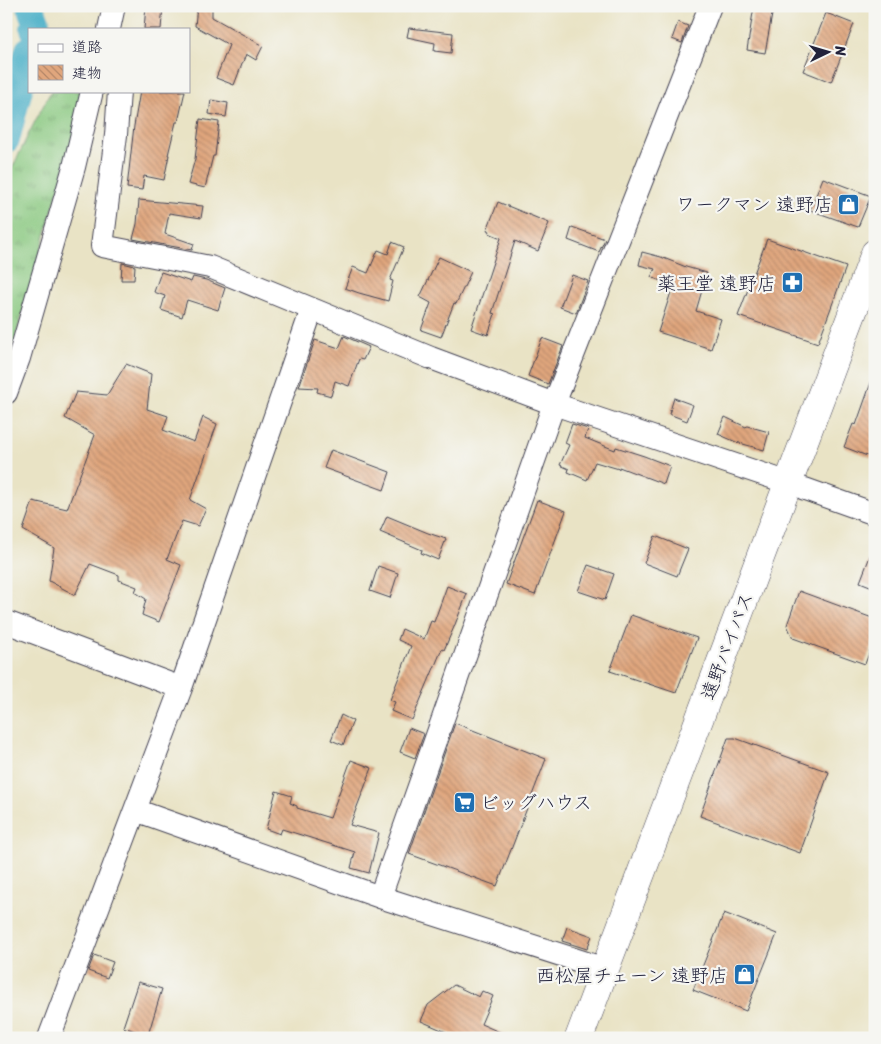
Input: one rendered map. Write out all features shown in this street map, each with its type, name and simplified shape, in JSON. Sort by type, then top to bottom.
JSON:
[{"type":"highway","name":"遠野バイパス","points":[[598,1038],[797,486],[875,253]]},
{"type":"highway","name":"遠野バイパス","points":[[579,1038],[797,486],[875,302]]},
{"type":"street","points":[[380,896],[554,404],[710,6]]},
{"type":"street","points":[[6,393],[19,358],[74,167],[92,92]]},
{"type":"street","points":[[120,92],[102,246],[210,267],[431,358],[554,404],[875,514]]},
{"type":"street","points":[[49,1038],[180,688],[312,308]]},
{"type":"street","points":[[6,622],[180,688]]},
{"type":"street","points":[[135,810],[380,896],[605,969]]},
{"type":"green space","points":[[50,92],[87,92],[6,370],[6,181]]},
{"type":"building","points":[[146,6],[163,6],[161,28],[144,28]]},
{"type":"building","points":[[197,6],[212,6],[212,17],[263,46],[256,60],[246,54],[234,85],[216,78],[229,45],[195,26]]},
{"type":"building","points":[[754,6],[773,9],[765,53],[747,50]]},
{"type":"building","points":[[826,13],[854,24],[831,82],[803,71]]},
{"type":"building","points":[[678,22],[688,26],[682,43],[672,39]]},
{"type":"building","points":[[409,28],[453,33],[451,53],[434,51],[435,43],[407,37]]},
{"type":"building","points":[[140,92],[185,92],[168,155],[164,180],[144,176],[142,190],[127,188]]},
{"type":"building","points":[[211,100],[228,103],[226,117],[209,114]]},
{"type":"building","points":[[200,119],[219,122],[215,156],[213,156],[205,188],[188,184],[195,159]]},
{"type":"building","points":[[823,178],[871,196],[858,227],[810,210]]},
{"type":"building","points":[[139,200],[203,206],[201,218],[169,213],[165,234],[194,244],[192,250],[133,239],[137,224]]},
{"type":"building","points":[[498,202],[549,223],[538,251],[515,241],[492,313],[495,314],[488,335],[471,329],[501,238],[489,233],[490,231],[487,230]]},
{"type":"building","points":[[572,227],[605,239],[599,252],[568,240]]},
{"type":"building","points":[[767,239],[846,267],[818,343],[738,316]]},
{"type":"building","points":[[392,242],[404,247],[390,280],[393,281],[388,301],[345,288],[353,267],[368,273],[378,250],[388,254]]},
{"type":"building","points":[[642,252],[707,273],[696,311],[721,319],[711,349],[658,332],[673,286],[651,277],[655,269],[639,265]]},
{"type":"building","points":[[439,257],[471,272],[456,304],[454,303],[441,337],[421,330],[431,303],[420,297]]},
{"type":"building","points":[[122,263],[135,266],[134,280],[121,280]]},
{"type":"building","points":[[161,272],[191,282],[193,277],[206,280],[225,288],[218,310],[187,300],[182,317],[161,310],[165,296],[154,292]]},
{"type":"building","points":[[572,275],[588,281],[576,313],[560,307]]},
{"type":"building","points":[[344,336],[369,347],[363,360],[359,359],[349,386],[335,381],[331,396],[317,392],[318,388],[299,387],[315,340],[339,348]]},
{"type":"building","points":[[542,338],[563,346],[548,384],[528,376]]},
{"type":"building","points":[[126,364],[151,374],[147,409],[168,416],[163,430],[194,442],[203,417],[217,424],[190,500],[206,509],[198,526],[182,521],[167,559],[181,565],[159,622],[142,615],[146,599],[135,592],[137,587],[119,580],[119,575],[90,564],[75,595],[49,581],[54,548],[23,530],[33,501],[67,509],[95,435],[65,418],[76,392],[107,395]]},
{"type":"building","points":[[873,377],[875,377],[875,459],[844,447],[853,424],[856,425]]},
{"type":"building","points":[[674,398],[693,405],[687,421],[669,414]]},
{"type":"building","points":[[725,417],[746,427],[769,432],[764,450],[736,442],[718,434]]},
{"type":"building","points":[[572,424],[588,429],[585,438],[615,450],[616,447],[670,466],[664,484],[619,467],[619,469],[595,462],[587,480],[568,472],[569,469],[560,465],[569,445],[565,443]]},
{"type":"building","points":[[331,450],[390,472],[384,490],[324,468]]},
{"type":"building","points":[[537,500],[566,511],[535,595],[506,584]]},
{"type":"building","points":[[387,516],[446,539],[438,560],[421,553],[422,550],[380,532]]},
{"type":"building","points":[[655,536],[688,549],[677,576],[644,563]]},
{"type":"building","points":[[875,547],[875,588],[860,582]]},
{"type":"building","points":[[588,565],[614,574],[605,600],[578,591]]},
{"type":"building","points":[[378,566],[398,573],[390,598],[370,591]]},
{"type":"building","points":[[447,586],[467,594],[412,720],[391,711],[395,702],[390,700],[411,646],[398,640],[402,629],[424,639],[431,621],[434,622]]},
{"type":"building","points":[[799,591],[875,619],[875,637],[865,664],[793,638],[787,625]]},
{"type":"building","points":[[631,615],[697,638],[676,693],[610,671]]},
{"type":"building","points":[[341,715],[353,721],[343,745],[331,740]]},
{"type":"building","points":[[455,723],[546,759],[497,886],[409,854]]},
{"type":"building","points":[[409,728],[424,734],[415,758],[400,752]]},
{"type":"building","points":[[728,738],[735,738],[829,772],[800,853],[700,816]]},
{"type":"building","points":[[351,760],[372,768],[350,825],[379,833],[369,873],[351,868],[355,852],[282,829],[280,834],[266,829],[276,791],[292,796],[290,803],[297,806],[297,808],[330,818]]},
{"type":"building","points":[[724,913],[777,934],[746,1011],[693,990]]},
{"type":"building","points":[[567,927],[592,936],[587,949],[562,941]]},
{"type":"building","points":[[94,955],[113,962],[107,978],[88,971]]},
{"type":"building","points":[[138,982],[162,989],[148,1035],[123,1027]]},
{"type":"building","points":[[454,985],[479,997],[482,991],[493,996],[481,1024],[513,1038],[460,1038],[421,1021],[428,1005]]},
{"type":"waterway","points":[[30,6],[36,22],[34,28]]},
{"type":"waterway","points":[[6,139],[28,54]]},
{"type":"place","name":"ワークマン 遠野店","points":[[849,204]]},
{"type":"place","name":"薬王堂 遠野店","points":[[792,283]]},
{"type":"place","name":"ビッグハウス","points":[[464,802]]},
{"type":"place","name":"西松屋チェーン 遠野店","points":[[744,975]]}]
